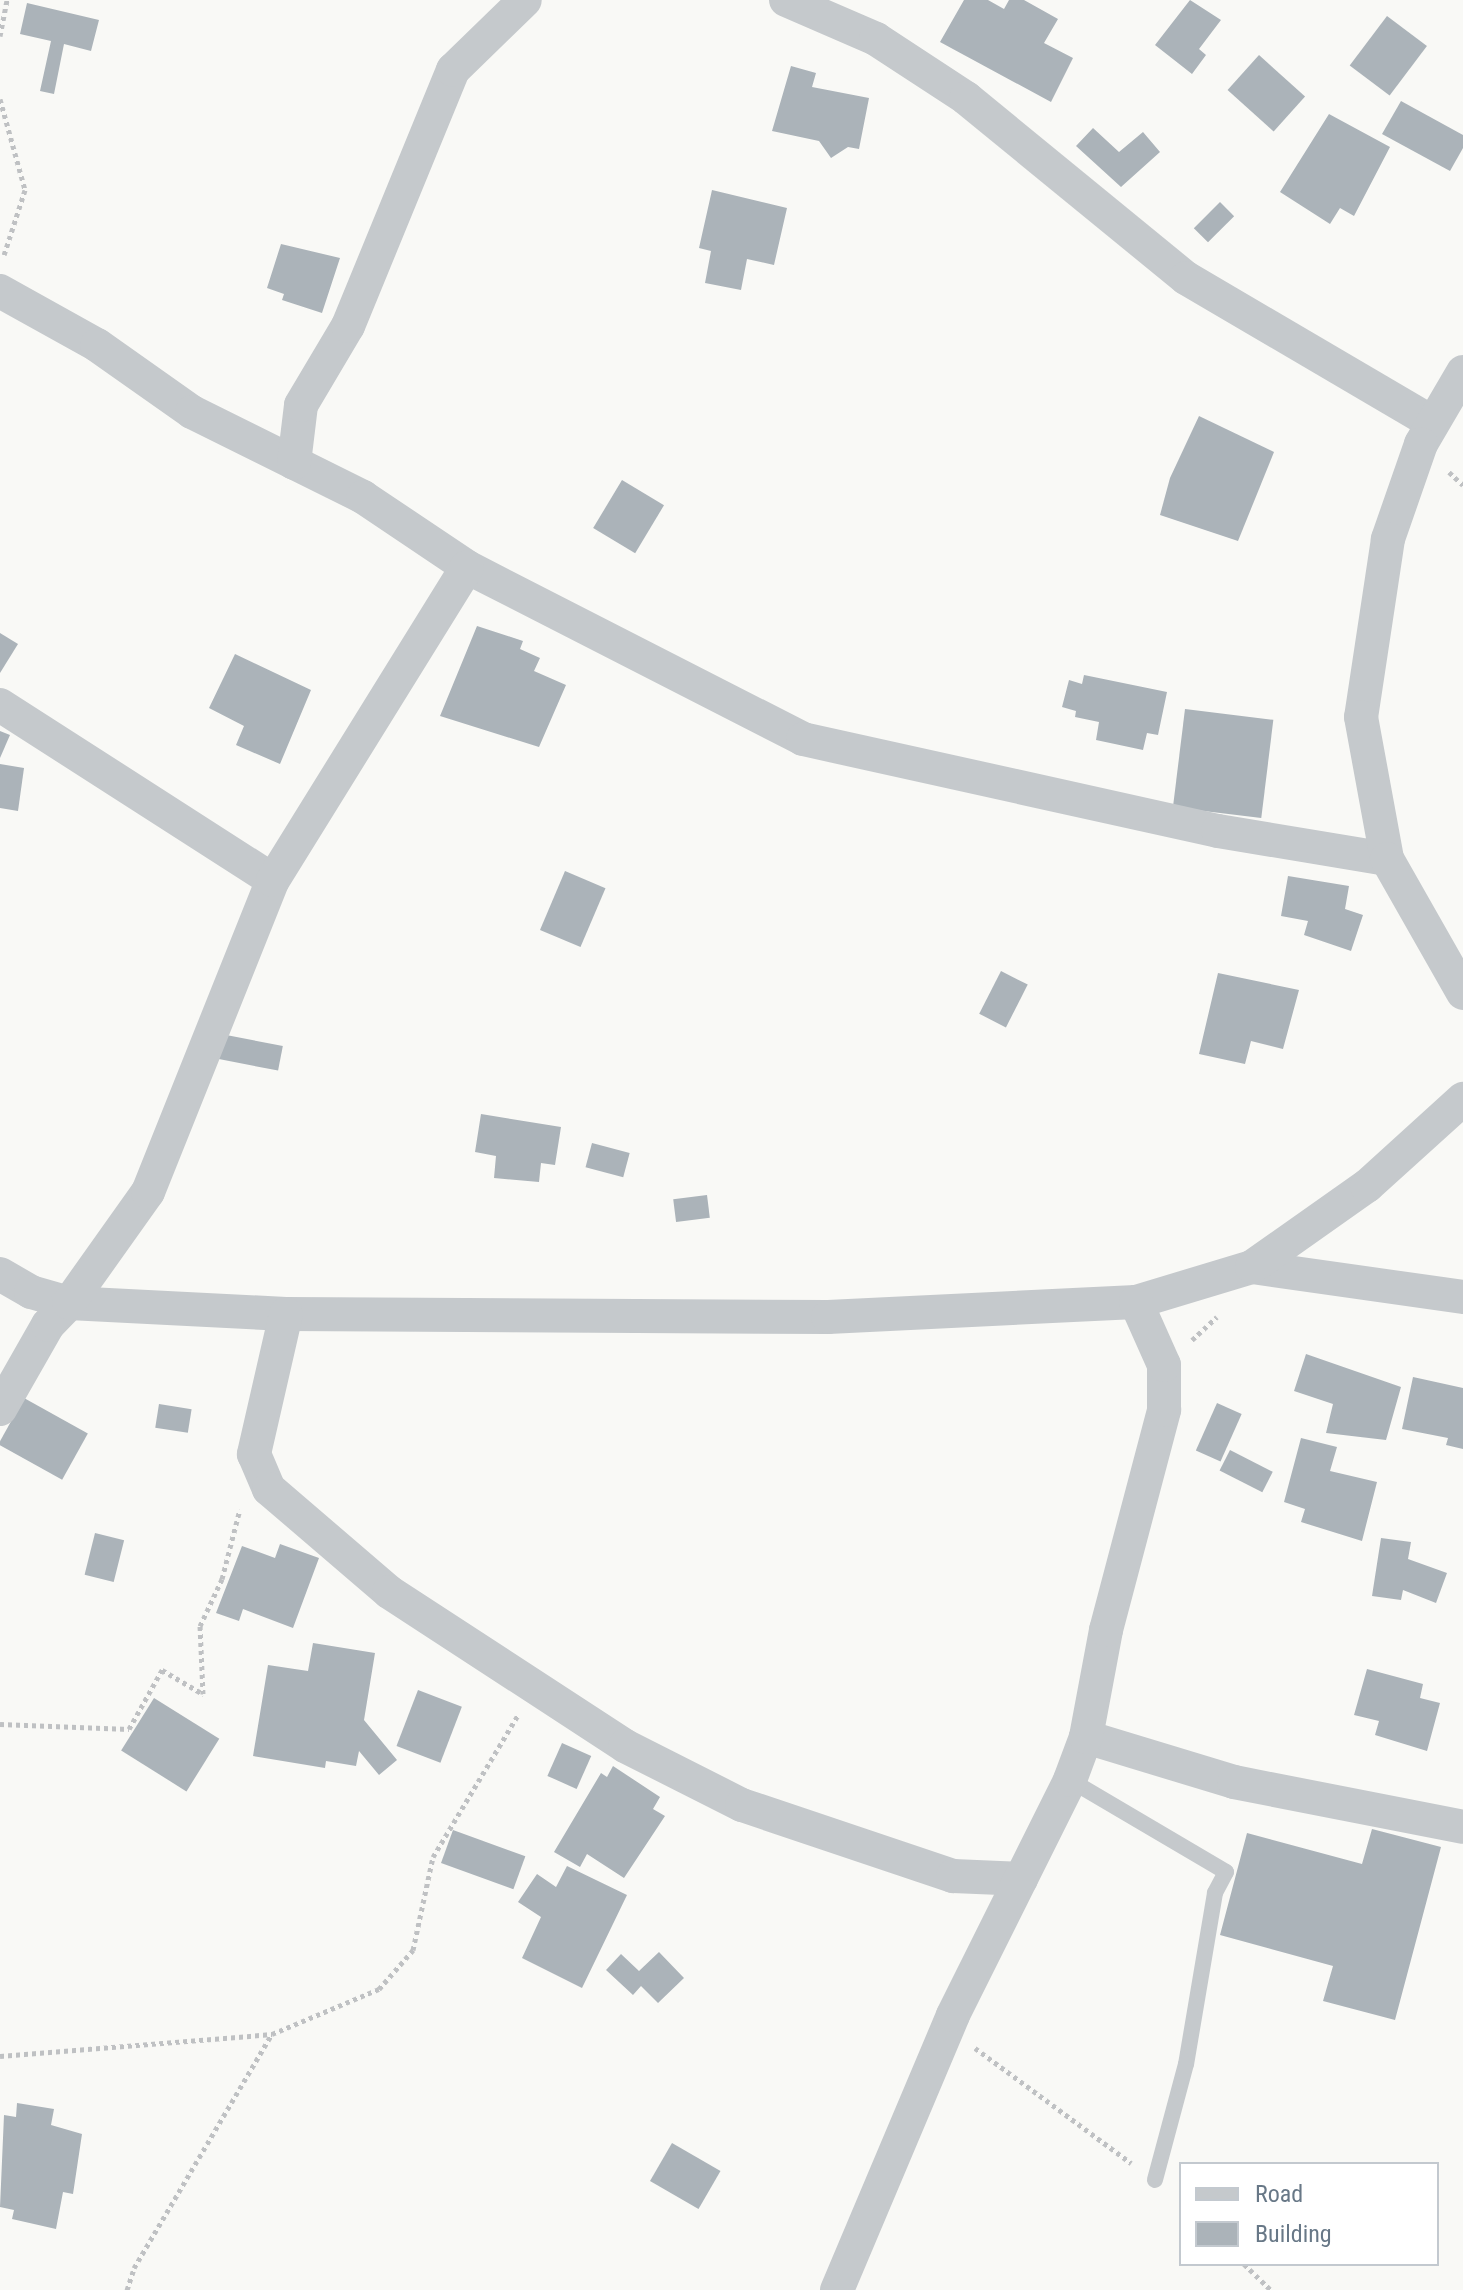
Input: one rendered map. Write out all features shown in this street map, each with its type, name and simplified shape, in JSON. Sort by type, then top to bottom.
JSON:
[{"type":"street","points":[[294,463],[301,405],[348,326],[453,70],[525,0]]},
{"type":"street","points":[[786,0],[876,39],[966,98],[1186,278],[1431,422]]},
{"type":"street","points":[[0,291],[97,345],[192,412],[363,497],[467,567],[803,739],[1218,831],[1387,859]]},
{"type":"street","points":[[1463,372],[1431,422],[1388,539],[1361,717],[1387,859],[1463,993]]},
{"type":"street","points":[[0,1409],[48,1325],[69,1303],[148,1192],[273,880],[467,567]]},
{"type":"street","points":[[0,705],[273,880]]},
{"type":"street","points":[[0,1274],[31,1292],[69,1303],[286,1314],[828,1317],[1136,1302],[1252,1267],[1367,1186],[1463,1099]]},
{"type":"street","points":[[1252,1267],[1463,1297]]},
{"type":"street","points":[[837,2290],[953,2015],[1070,1780],[1086,1737],[1106,1630],[1164,1410],[1164,1365],[1136,1302]]},
{"type":"street","points":[[286,1314],[254,1454],[269,1489],[389,1592],[625,1746],[742,1805],[953,1876],[1021,1879]]},
{"type":"street","points":[[1086,1737],[1234,1782],[1463,1827]]},
{"type":"lane","points":[[1070,1780],[1226,1872],[1215,1893],[1186,2064],[1155,2180]]},
{"type":"path","points":[[0,36],[7,0]]},
{"type":"path","points":[[0,99],[25,190],[0,268]]},
{"type":"path","points":[[0,1724],[129,1729],[162,1670],[203,1694],[200,1626],[222,1579],[254,1454]]},
{"type":"path","points":[[0,2056],[272,2034],[379,1989],[413,1950],[433,1857],[535,1688]]},
{"type":"path","points":[[953,2015],[972,2046],[1155,2180]]},
{"type":"path","points":[[127,2290],[134,2268],[272,2034]]},
{"type":"path","points":[[1246,2266],[1271,2290]]},
{"type":"building","points":[[964,0],[988,0],[1004,9],[1009,0],[1024,0],[1058,19],[1044,43],[1073,58],[1051,102],[940,42]]},
{"type":"building","points":[[1190,0],[1221,20],[1199,49],[1206,55],[1192,74],[1155,45]]},
{"type":"building","points":[[27,3],[99,20],[91,51],[64,44],[54,94],[40,91],[51,41],[20,34]]},
{"type":"building","points":[[1387,16],[1427,46],[1390,96],[1350,66]]},
{"type":"building","points":[[1259,55],[1305,96],[1274,131],[1228,90]]},
{"type":"building","points":[[791,66],[816,73],[812,87],[869,98],[859,149],[848,147],[831,158],[819,141],[772,131]]},
{"type":"building","points":[[1401,101],[1463,135],[1463,148],[1450,171],[1382,134]]},
{"type":"building","points":[[1329,114],[1390,147],[1354,216],[1340,208],[1330,224],[1280,192]]},
{"type":"building","points":[[1093,128],[1119,152],[1143,132],[1160,152],[1121,187],[1076,146]]},
{"type":"building","points":[[712,190],[787,208],[774,265],[747,259],[741,290],[705,283],[711,251],[699,248]]},
{"type":"building","points":[[1220,202],[1234,216],[1208,242],[1194,228]]},
{"type":"building","points":[[281,244],[340,258],[322,313],[282,300],[284,294],[267,288]]},
{"type":"building","points":[[1199,416],[1274,452],[1238,541],[1160,515],[1170,478]]},
{"type":"building","points":[[622,480],[664,505],[635,553],[593,528]]},
{"type":"building","points":[[477,626],[523,641],[520,649],[540,658],[534,671],[566,685],[539,747],[440,716]]},
{"type":"building","points":[[0,633],[18,644],[0,673]]},
{"type":"building","points":[[235,654],[311,690],[280,764],[236,745],[244,726],[209,708]]},
{"type":"building","points":[[1084,675],[1167,692],[1158,735],[1147,733],[1143,750],[1096,740],[1099,722],[1075,717],[1076,711],[1062,707],[1069,680],[1082,684]]},
{"type":"building","points":[[1185,709],[1273,720],[1261,818],[1173,807]]},
{"type":"building","points":[[0,731],[10,735],[0,758]]},
{"type":"building","points":[[0,764],[24,768],[18,811],[0,808]]},
{"type":"building","points":[[565,871],[606,888],[580,947],[540,930]]},
{"type":"building","points":[[1288,876],[1349,886],[1345,909],[1363,915],[1351,951],[1304,935],[1308,921],[1281,916]]},
{"type":"building","points":[[1001,971],[1028,985],[1006,1027],[979,1014]]},
{"type":"building","points":[[1218,973],[1299,990],[1283,1049],[1251,1041],[1245,1064],[1199,1054]]},
{"type":"building","points":[[221,1034],[283,1046],[278,1071],[216,1059]]},
{"type":"building","points":[[481,1114],[561,1127],[555,1165],[541,1163],[539,1182],[494,1178],[496,1156],[475,1152]]},
{"type":"building","points":[[592,1143],[630,1153],[623,1177],[586,1167]]},
{"type":"building","points":[[707,1195],[710,1218],[676,1222],[673,1199]]},
{"type":"building","points":[[1306,1354],[1401,1387],[1386,1440],[1326,1433],[1333,1404],[1294,1391]]},
{"type":"building","points":[[1413,1377],[1463,1388],[1463,1449],[1446,1445],[1448,1438],[1402,1429]]},
{"type":"building","points":[[24,1398],[88,1433],[62,1480],[0,1445]]},
{"type":"building","points":[[1217,1403],[1242,1414],[1221,1461],[1196,1451]]},
{"type":"building","points":[[159,1404],[192,1409],[188,1433],[155,1428]]},
{"type":"building","points":[[1301,1438],[1337,1447],[1330,1471],[1377,1482],[1362,1541],[1301,1522],[1305,1509],[1284,1502]]},
{"type":"building","points":[[1230,1450],[1273,1472],[1262,1492],[1220,1470]]},
{"type":"building","points":[[95,1533],[124,1540],[114,1582],[85,1575]]},
{"type":"building","points":[[1381,1538],[1411,1542],[1408,1559],[1447,1573],[1436,1603],[1403,1590],[1401,1600],[1372,1596]]},
{"type":"building","points":[[280,1544],[319,1558],[293,1628],[243,1609],[239,1621],[216,1613],[242,1546],[275,1558]]},
{"type":"building","points":[[313,1643],[375,1653],[364,1720],[397,1760],[379,1775],[359,1751],[356,1766],[326,1761],[325,1768],[253,1756],[268,1665],[308,1671]]},
{"type":"building","points":[[1367,1669],[1423,1684],[1420,1698],[1440,1703],[1427,1751],[1375,1735],[1379,1721],[1354,1715]]},
{"type":"building","points":[[418,1690],[462,1707],[440,1763],[396,1746]]},
{"type":"building","points":[[154,1698],[219,1739],[186,1791],[121,1751]]},
{"type":"building","points":[[562,1743],[591,1756],[577,1789],[547,1776]]},
{"type":"building","points":[[613,1766],[660,1797],[653,1809],[665,1816],[624,1878],[587,1854],[580,1867],[554,1852],[601,1773],[607,1777]]},
{"type":"building","points":[[1372,1829],[1441,1847],[1395,2020],[1323,2001],[1333,1966],[1220,1935],[1247,1833],[1362,1864]]},
{"type":"building","points":[[453,1830],[525,1856],[513,1889],[441,1863]]},
{"type":"building","points":[[567,1866],[627,1895],[582,1988],[522,1958],[541,1917],[518,1902],[537,1874],[556,1887]]},
{"type":"building","points":[[659,1952],[684,1978],[658,2003],[641,1986],[633,1995],[606,1970],[621,1954],[639,1971]]},
{"type":"building","points":[[17,2103],[54,2109],[51,2125],[82,2134],[73,2194],[63,2192],[56,2229],[12,2219],[14,2210],[0,2207],[4,2115],[16,2117]]},
{"type":"building","points":[[672,2143],[720,2171],[698,2209],[650,2181]]}]
